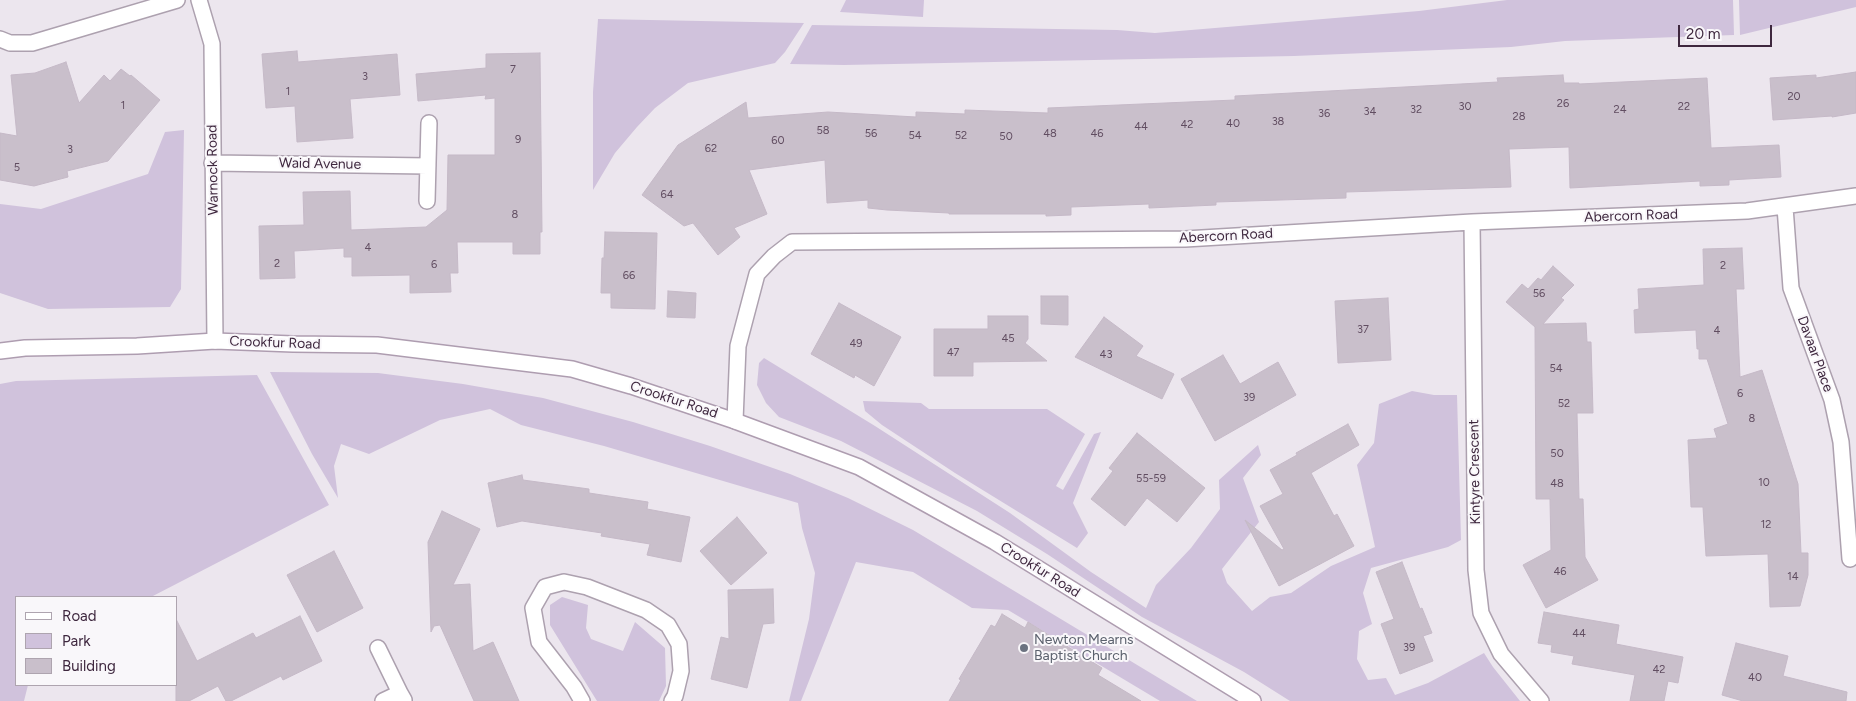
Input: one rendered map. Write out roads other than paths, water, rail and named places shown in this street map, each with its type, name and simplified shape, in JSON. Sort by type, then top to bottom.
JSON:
[{"type":"street","points":[[0,39],[10,43],[32,43],[177,0]]},
{"type":"street","name":"Warnock Road","points":[[199,0],[212,44],[215,341]]},
{"type":"street","points":[[427,201],[429,124]]},
{"type":"street","name":"Waid Avenue","points":[[212,163],[428,166]]},
{"type":"street","name":"Abercorn Road","points":[[735,421],[738,346],[757,274],[774,256],[792,242],[1185,239],[1472,222],[1747,211],[1856,196]]},
{"type":"street","name":"Davaar Place","points":[[1784,207],[1791,288],[1832,400],[1841,442],[1851,501],[1850,559]]},
{"type":"street","name":"Kintyre Crescent","points":[[1472,222],[1476,570],[1480,613],[1501,654],[1541,701]]},
{"type":"street","name":"Crookfur Road","points":[[0,340],[25,348]]},
{"type":"street","name":"Crookfur Road","points":[[0,351],[25,348],[137,346],[215,341],[376,345],[572,369],[632,386],[735,421],[859,467],[995,542],[1253,701]]},
{"type":"street","points":[[582,701],[574,687],[539,642],[533,608],[545,588],[564,582],[587,587],[646,610],[668,626],[679,644],[681,671],[672,701]]},
{"type":"street","points":[[378,648],[403,697],[383,701]]},
{"type":"place","name":"Newton Mearns Baptist Church","points":[[1024,648]]}]
